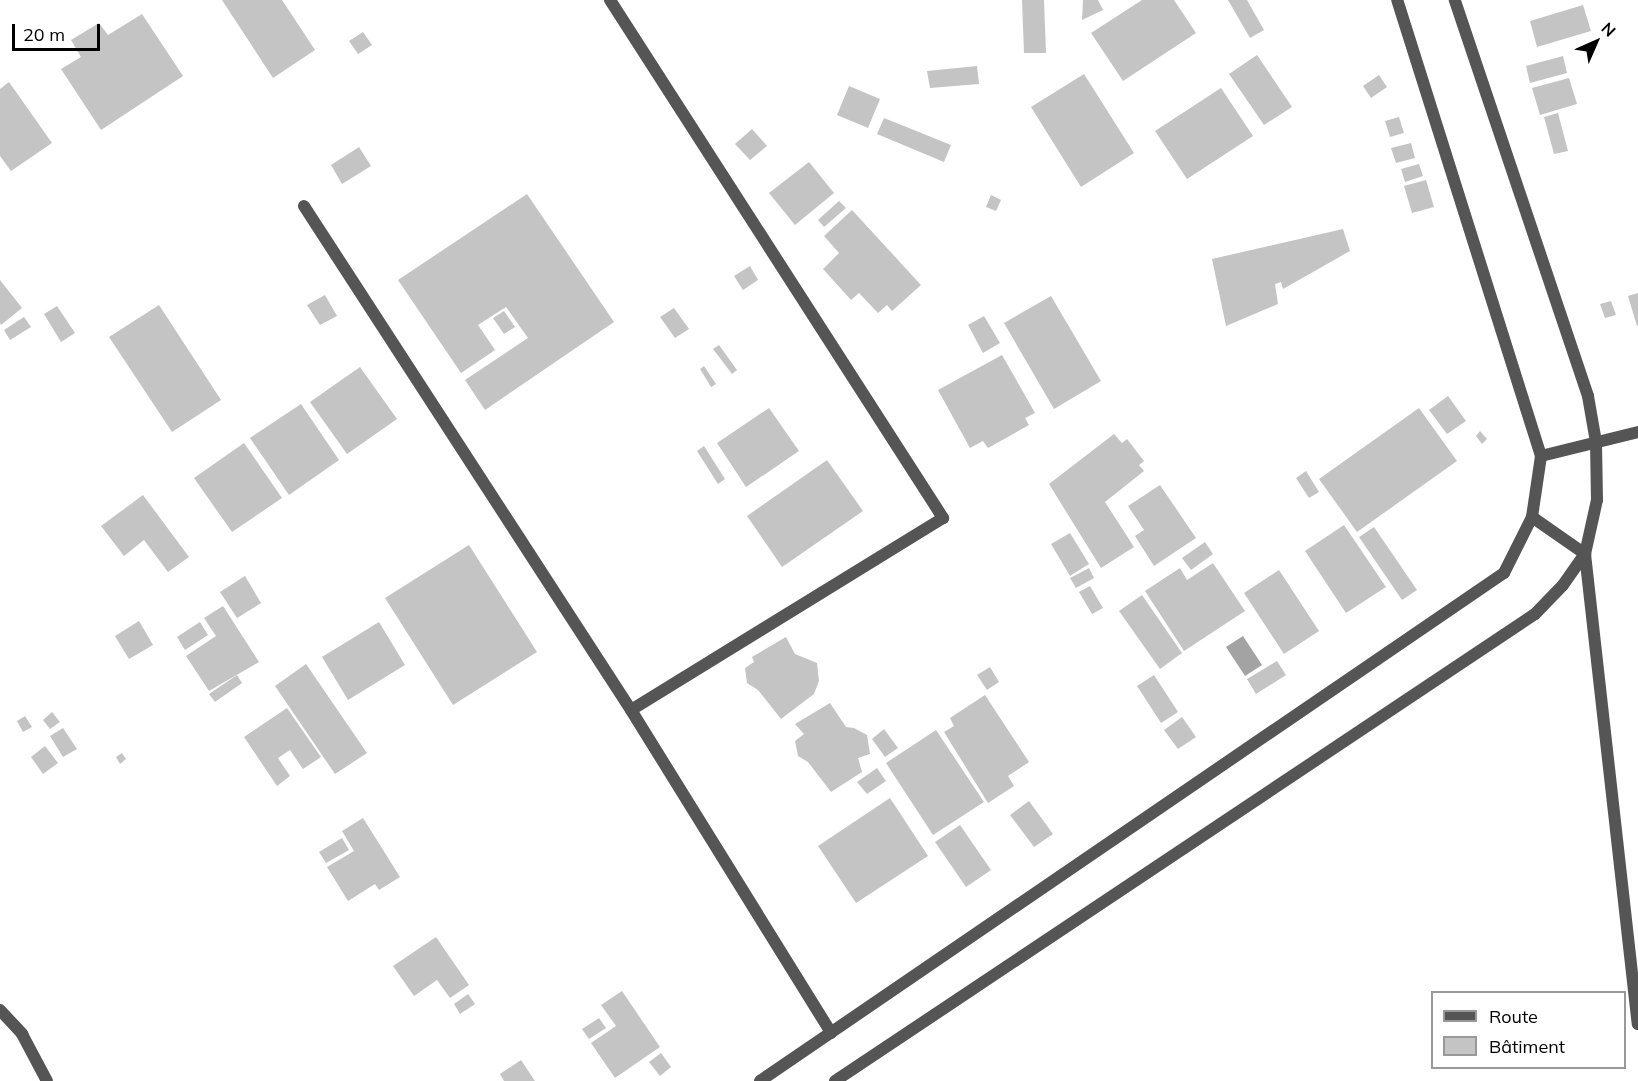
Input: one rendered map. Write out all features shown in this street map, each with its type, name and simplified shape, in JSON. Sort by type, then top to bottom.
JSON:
[{"type":"street","points":[[610,0],[943,518],[631,710]]},
{"type":"street","points":[[760,1081],[1504,573],[1532,517],[1541,456],[1397,0]]},
{"type":"street","points":[[1455,0],[1587,396],[1596,442],[1597,500],[1585,554],[1638,1024]]},
{"type":"street","points":[[304,206],[631,710],[831,1033]]},
{"type":"street","points":[[1541,456],[1638,432]]},
{"type":"street","points":[[1532,517],[1585,554]]},
{"type":"street","points":[[835,1081],[1535,614],[1563,585],[1585,554]]},
{"type":"street","points":[[0,1010],[22,1034],[47,1081]]},
{"type":"shaded area","points":[[1243,636],[1262,665],[1245,676],[1226,647]]},
{"type":"building","points":[[222,0],[282,0],[315,50],[273,78]]},
{"type":"building","points":[[1022,0],[1044,0],[1046,53],[1024,53]]},
{"type":"building","points":[[1083,0],[1098,0],[1103,10],[1082,20]]},
{"type":"building","points":[[1142,0],[1174,0],[1196,33],[1123,81],[1091,33]]},
{"type":"building","points":[[1228,0],[1247,0],[1264,30],[1250,38]]},
{"type":"building","points":[[1583,5],[1591,31],[1537,47],[1530,21]]},
{"type":"building","points":[[142,14],[183,76],[101,130],[61,69],[81,57],[71,40],[99,23],[108,35]]},
{"type":"building","points":[[363,32],[372,45],[358,54],[349,41]]},
{"type":"building","points":[[1257,55],[1292,107],[1264,125],[1229,74]]},
{"type":"building","points":[[1563,56],[1567,73],[1530,83],[1526,66]]},
{"type":"building","points":[[977,66],[979,84],[930,88],[927,71]]},
{"type":"building","points":[[1084,74],[1134,153],[1081,187],[1031,107]]},
{"type":"building","points":[[1379,75],[1387,87],[1371,98],[1363,86]]},
{"type":"building","points":[[1569,78],[1577,104],[1540,115],[1532,88]]},
{"type":"building","points":[[9,82],[52,143],[11,171],[0,156],[0,89]]},
{"type":"building","points":[[849,86],[880,99],[868,128],[837,115]]},
{"type":"building","points":[[1221,88],[1253,136],[1187,179],[1155,131]]},
{"type":"building","points":[[1558,113],[1568,151],[1554,154],[1544,117]]},
{"type":"building","points":[[1399,117],[1404,133],[1390,137],[1385,121]]},
{"type":"building","points":[[884,118],[951,145],[944,162],[877,134]]},
{"type":"building","points":[[752,129],[767,146],[750,160],[735,144]]},
{"type":"building","points":[[1411,143],[1415,158],[1396,163],[1391,148]]},
{"type":"building","points":[[359,147],[371,166],[342,184],[331,165]]},
{"type":"building","points":[[809,162],[834,193],[795,225],[769,193]]},
{"type":"building","points":[[1419,164],[1423,176],[1405,182],[1401,169]]},
{"type":"building","points":[[1426,180],[1434,207],[1412,213],[1404,186]]},
{"type":"building","points":[[527,194],[614,322],[485,410],[465,380],[528,338],[506,307],[478,325],[495,350],[461,373],[398,280]]},
{"type":"building","points":[[991,195],[1001,200],[996,211],[986,207]]},
{"type":"building","points":[[839,201],[846,208],[824,227],[818,220]]},
{"type":"building","points":[[852,210],[921,285],[892,311],[887,305],[878,313],[859,293],[851,300],[823,269],[839,253],[824,236]]},
{"type":"building","points":[[1343,229],[1350,251],[1283,289],[1281,282],[1275,284],[1278,304],[1226,326],[1212,259]]},
{"type":"building","points":[[750,266],[758,280],[743,290],[734,276]]},
{"type":"building","points":[[0,280],[22,308],[1,325],[0,323]]},
{"type":"building","points":[[1638,293],[1638,325],[1637,326],[1628,296]]},
{"type":"building","points":[[325,295],[337,316],[320,325],[307,305]]},
{"type":"building","points":[[1051,296],[1101,381],[1054,409],[1004,323]]},
{"type":"building","points":[[1611,301],[1616,315],[1605,318],[1600,304]]},
{"type":"building","points":[[159,305],[221,400],[172,432],[109,337]]},
{"type":"building","points":[[57,306],[75,333],[61,342],[44,314]]},
{"type":"building","points":[[674,308],[689,329],[675,338],[660,317]]},
{"type":"building","points":[[504,311],[515,327],[504,334],[493,318]]},
{"type":"building","points":[[984,316],[1000,343],[983,353],[968,325]]},
{"type":"building","points":[[24,317],[31,327],[10,340],[4,330]]},
{"type":"building","points":[[719,345],[737,370],[732,374],[713,349]]},
{"type":"building","points":[[1002,355],[1035,413],[1025,418],[1029,425],[988,448],[983,441],[970,448],[938,390]]},
{"type":"building","points":[[704,366],[716,384],[711,387],[700,369]]},
{"type":"building","points":[[360,367],[397,419],[347,454],[310,402]]},
{"type":"building","points":[[1448,396],[1466,421],[1447,434],[1429,410]]},
{"type":"building","points":[[301,404],[339,460],[289,495],[250,438]]},
{"type":"building","points":[[769,408],[799,451],[746,487],[717,443]]},
{"type":"building","points":[[1419,408],[1457,461],[1357,532],[1319,479]]},
{"type":"building","points":[[1480,431],[1487,439],[1482,444],[1476,436]]},
{"type":"building","points":[[1114,434],[1122,443],[1127,439],[1144,461],[1139,465],[1144,471],[1105,502],[1134,547],[1101,568],[1049,484]]},
{"type":"building","points":[[244,443],[282,498],[232,532],[194,478]]},
{"type":"building","points":[[704,446],[725,479],[718,484],[697,451]]},
{"type":"building","points":[[827,460],[863,511],[782,567],[747,516]]},
{"type":"building","points":[[1306,471],[1319,492],[1309,498],[1296,478]]},
{"type":"building","points":[[1160,485],[1196,538],[1154,566],[1135,536],[1144,530],[1128,506]]},
{"type":"building","points":[[143,495],[189,557],[168,572],[144,540],[124,556],[101,526]]},
{"type":"building","points":[[1344,525],[1386,587],[1346,613],[1305,551]]},
{"type":"building","points":[[1374,527],[1417,590],[1402,600],[1359,537]]},
{"type":"building","points":[[1070,533],[1089,564],[1070,576],[1051,544]]},
{"type":"building","points":[[1205,542],[1213,554],[1191,570],[1182,558]]},
{"type":"building","points":[[469,545],[537,652],[453,705],[385,598]]},
{"type":"building","points":[[1213,563],[1245,611],[1184,651],[1145,591],[1180,568],[1187,580]]},
{"type":"building","points":[[1089,568],[1094,578],[1076,588],[1070,578]]},
{"type":"building","points":[[1279,570],[1319,631],[1284,654],[1244,593]]},
{"type":"building","points":[[245,576],[261,603],[237,618],[220,592]]},
{"type":"building","points":[[1090,586],[1103,608],[1092,614],[1079,592]]},
{"type":"building","points":[[1142,595],[1182,653],[1160,669],[1119,611]]},
{"type":"building","points":[[223,606],[259,662],[209,691],[186,656],[216,636],[204,618]]},
{"type":"building","points":[[139,621],[153,645],[129,659],[115,636]]},
{"type":"building","points":[[200,622],[208,635],[185,650],[177,637]]},
{"type":"building","points":[[379,622],[405,665],[348,700],[322,657]]},
{"type":"building","points":[[786,637],[795,654],[817,663],[819,681],[814,694],[781,719],[758,690],[747,683],[745,668],[754,662],[752,657]]},
{"type":"building","points":[[1277,661],[1286,675],[1256,694],[1247,679]]},
{"type":"building","points":[[306,664],[367,753],[335,774],[275,686]]},
{"type":"building","points":[[990,667],[999,682],[987,690],[977,675]]},
{"type":"building","points":[[237,675],[242,683],[215,702],[209,694]]},
{"type":"building","points":[[1154,675],[1178,712],[1161,723],[1137,686]]},
{"type":"building","points":[[985,695],[1029,762],[1008,776],[1014,786],[988,803],[944,732],[954,726],[950,718]]},
{"type":"building","points":[[830,703],[846,727],[854,728],[867,735],[870,754],[858,758],[862,772],[831,792],[808,762],[798,756],[795,741],[804,734],[795,724]]},
{"type":"building","points":[[287,708],[321,757],[303,769],[290,750],[278,758],[290,776],[277,786],[244,737]]},
{"type":"building","points":[[52,712],[60,722],[50,729],[43,720]]},
{"type":"building","points":[[25,716],[32,727],[23,732],[17,721]]},
{"type":"building","points":[[1182,717],[1196,737],[1178,749],[1164,730]]},
{"type":"building","points":[[63,728],[77,749],[63,757],[50,736]]},
{"type":"building","points":[[884,729],[898,748],[885,757],[872,739]]},
{"type":"building","points":[[936,730],[984,802],[933,835],[886,763]]},
{"type":"building","points":[[45,746],[58,763],[43,774],[31,757]]},
{"type":"building","points":[[122,753],[126,759],[120,764],[116,757]]},
{"type":"building","points":[[877,768],[886,781],[867,794],[857,782]]},
{"type":"building","points":[[890,798],[928,856],[856,903],[818,846]]},
{"type":"building","points":[[1029,801],[1053,834],[1034,847],[1010,815]]},
{"type":"building","points":[[363,818],[400,877],[379,890],[375,884],[348,901],[327,867],[354,851],[342,831]]},
{"type":"building","points":[[960,825],[991,870],[966,887],[935,842]]},
{"type":"building","points":[[342,838],[349,850],[326,863],[319,852]]},
{"type":"building","points":[[436,937],[469,985],[450,998],[437,980],[414,996],[393,966]]},
{"type":"building","points":[[622,991],[660,1047],[615,1078],[591,1043],[616,1026],[601,1005]]},
{"type":"building","points":[[468,994],[475,1004],[460,1014],[454,1004]]},
{"type":"building","points":[[599,1018],[606,1028],[589,1039],[582,1029]]},
{"type":"building","points":[[661,1053],[671,1067],[660,1076],[649,1062]]},
{"type":"building","points":[[521,1060],[535,1081],[504,1081],[500,1074]]}]
